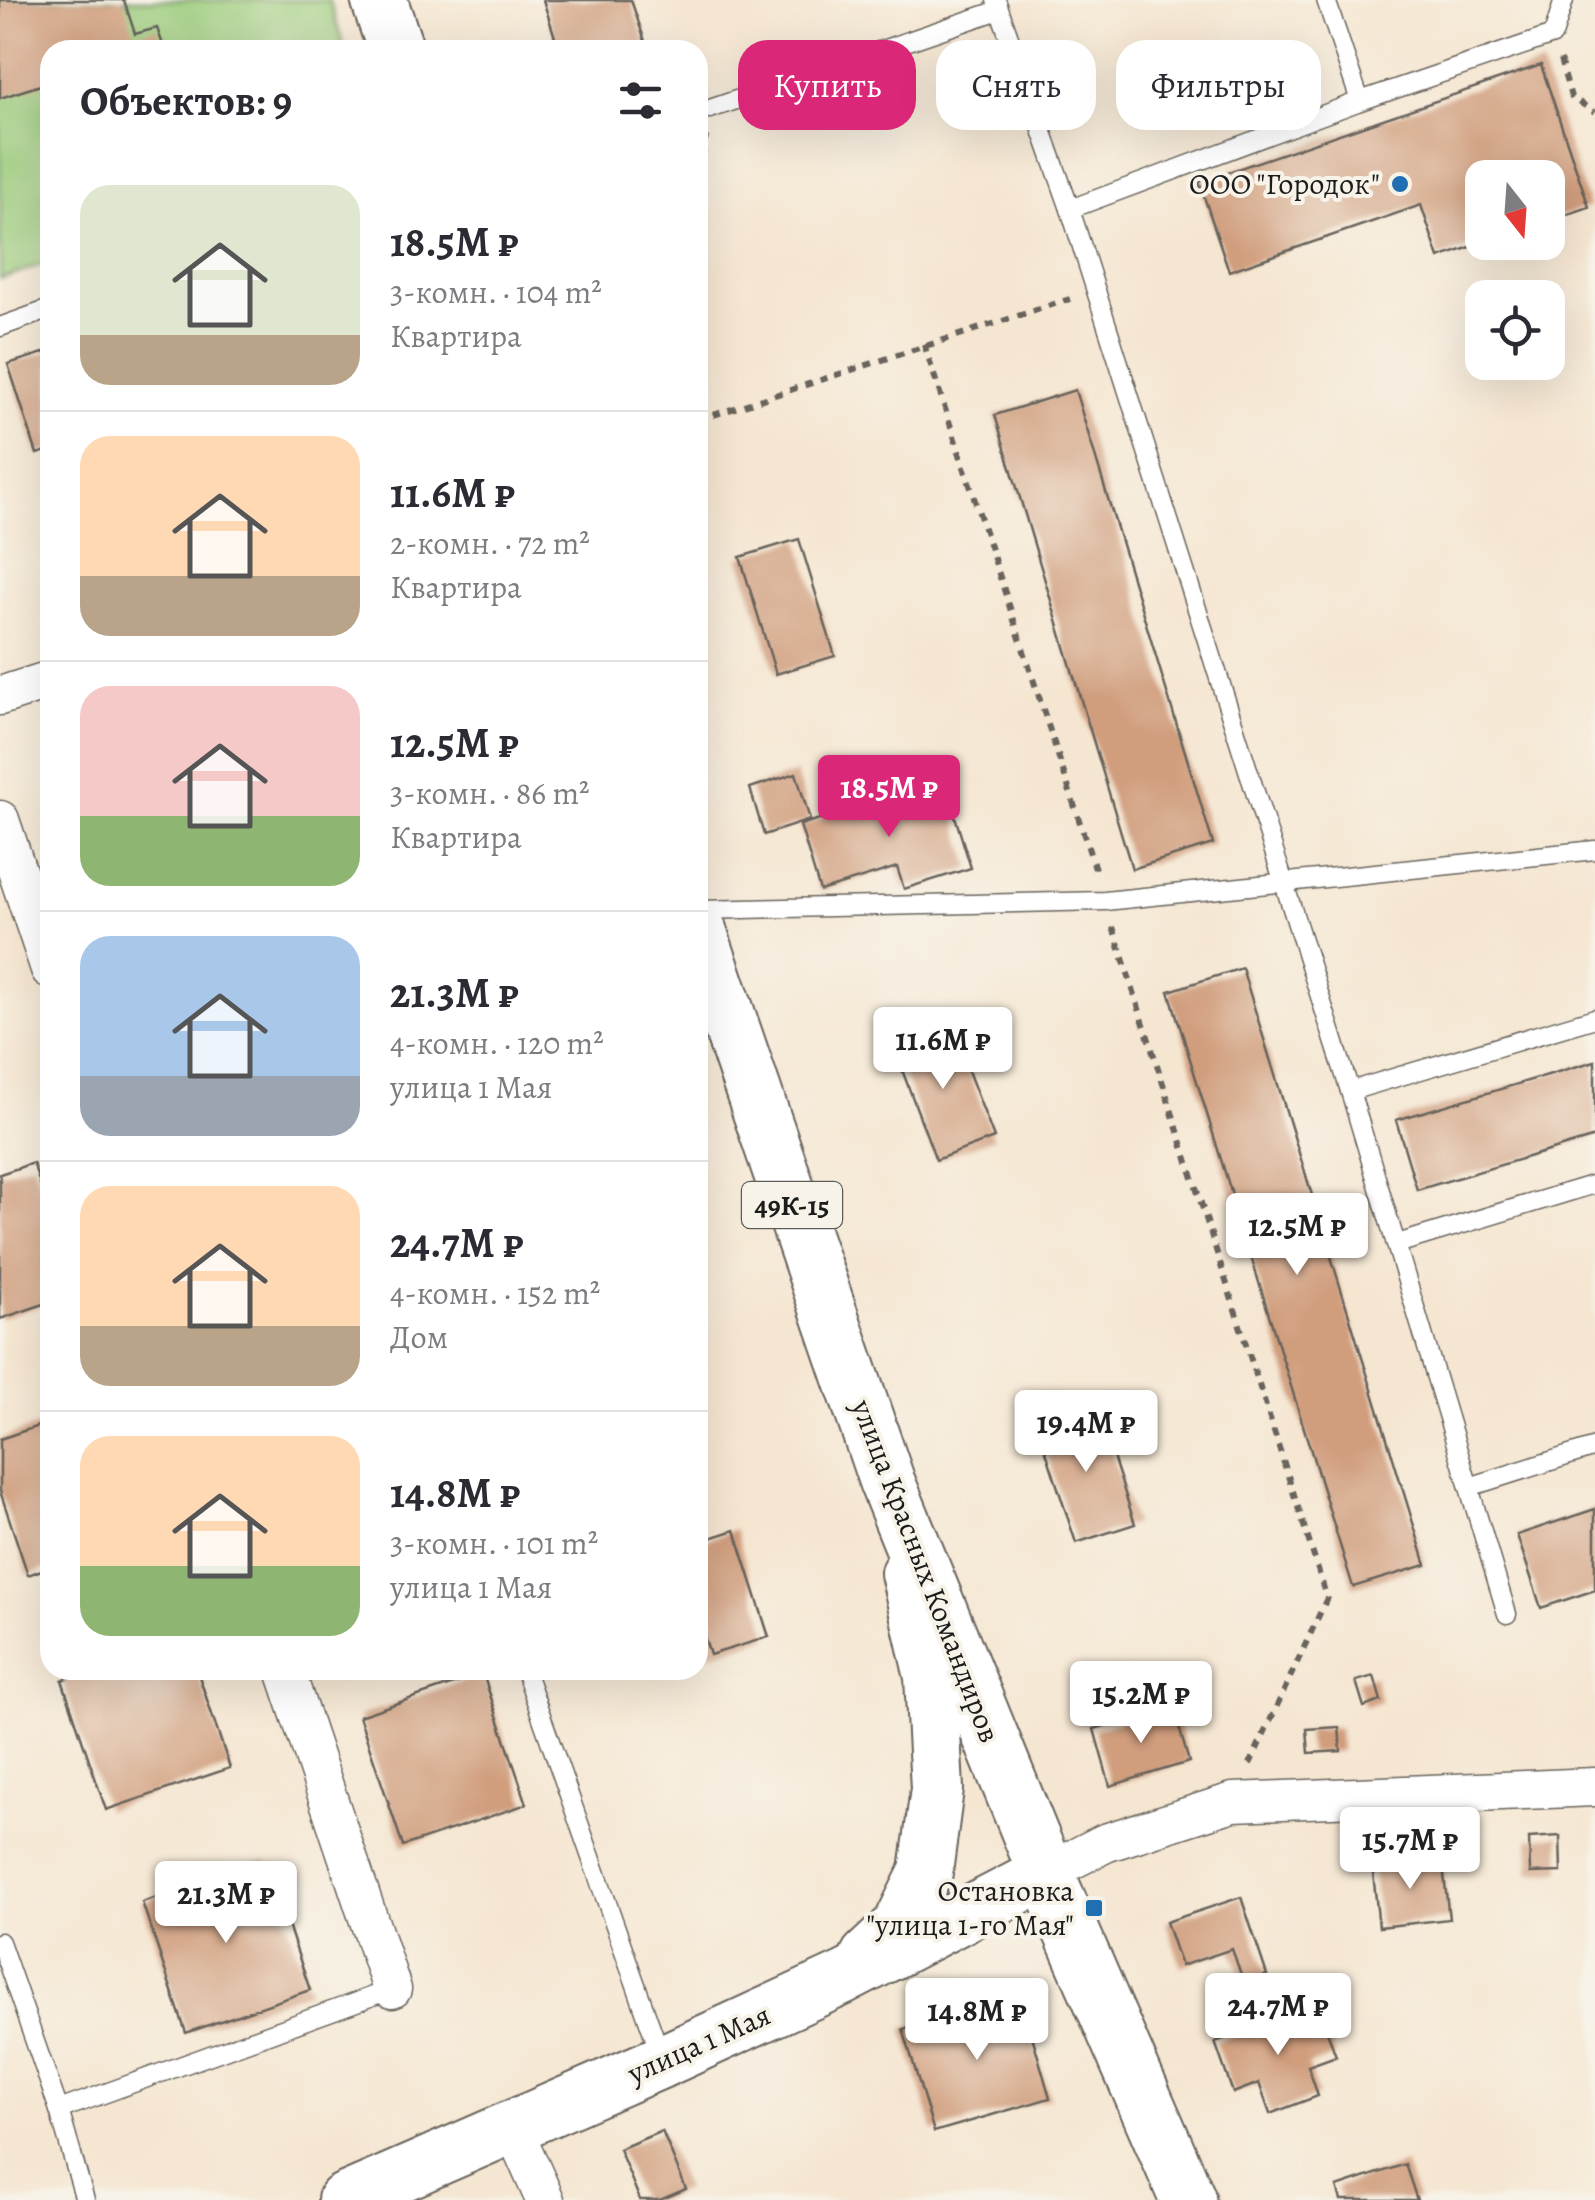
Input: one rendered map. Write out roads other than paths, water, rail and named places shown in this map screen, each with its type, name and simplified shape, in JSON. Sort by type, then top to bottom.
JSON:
[{"type":"main road","points":[[379,0],[393,40]]},
{"type":"main road","name":"улица Красных Командиров","points":[[708,958],[887,1482],[1046,1872],[1188,2200]]},
{"type":"main road","points":[[844,1978],[898,1926],[926,1872],[937,1790],[931,1677],[887,1482]]},
{"type":"main road","name":"улица 1 Мая","points":[[344,2200],[663,2062],[844,1978],[1046,1872]]},
{"type":"street","points":[[0,696],[40,683]]},
{"type":"street","points":[[0,820],[40,939]]},
{"type":"street","points":[[288,1680],[392,1989]]},
{"type":"street","points":[[1046,1872],[1105,1843],[1233,1802],[1595,1787]]},
{"type":"street","points":[[512,2126],[545,2200]]},
{"type":"lane","points":[[1326,0],[1360,101]]},
{"type":"lane","points":[[1070,210],[1360,101],[1553,35],[1564,0]]},
{"type":"lane","points":[[710,109],[997,5],[1070,210],[1350,1090],[1508,1614]]},
{"type":"lane","points":[[0,326],[40,312]]},
{"type":"lane","points":[[708,910],[1105,900],[1595,850]]},
{"type":"lane","points":[[1350,1090],[1595,1018]]},
{"type":"lane","points":[[1397,1244],[1595,1184]]},
{"type":"lane","points":[[1468,1487],[1595,1446]]},
{"type":"lane","points":[[529,1680],[663,2062]]},
{"type":"lane","points":[[0,1942],[86,2200]]},
{"type":"lane","points":[[59,2110],[392,1989]]},
{"type":"place","name":"ООО \"Городок\"","points":[[1400,184]]},
{"type":"place","name":"Остановка \"улица 1-го Мая\"","points":[[1094,1908]]}]
